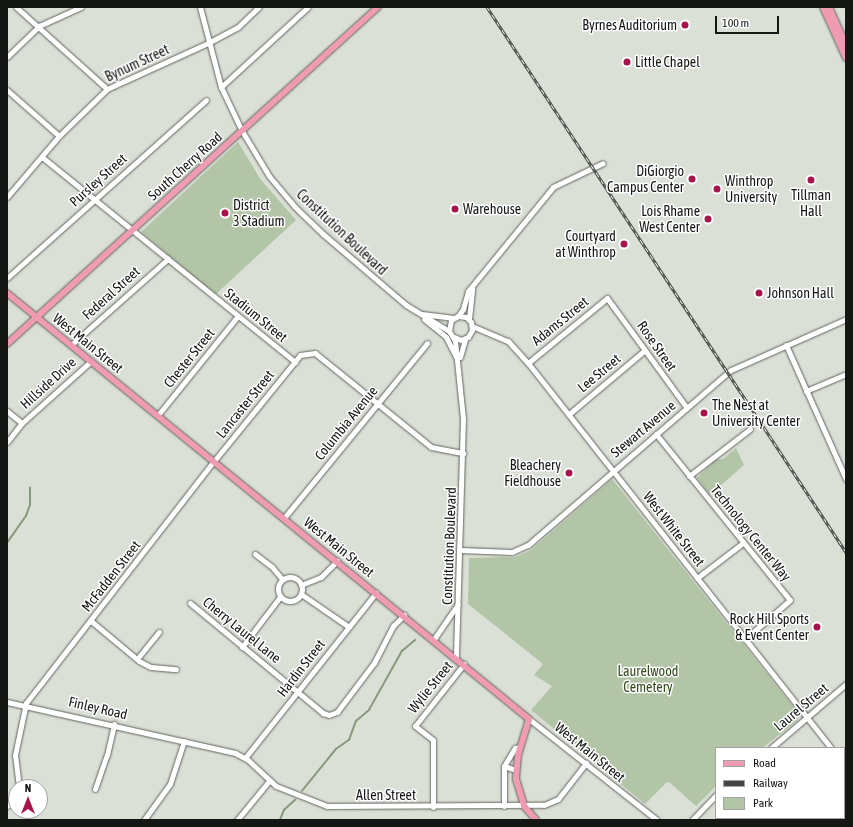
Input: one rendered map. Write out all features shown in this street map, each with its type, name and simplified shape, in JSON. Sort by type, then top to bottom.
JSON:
[{"type":"main road","name":"South Cherry Road","points":[[7,344],[378,7]]},
{"type":"main road","points":[[823,7],[846,57]]},
{"type":"main road","points":[[829,7],[846,45]]},
{"type":"main road","name":"West Main Street","points":[[7,293],[434,639],[529,719]]},
{"type":"main road","points":[[529,719],[520,747],[516,770],[517,786],[524,806],[536,820]]},
{"type":"street","points":[[16,7],[39,26],[107,89]]},
{"type":"street","points":[[7,57],[39,26],[80,7]]},
{"type":"street","name":"Constitution Boulevard","points":[[200,7],[208,43],[221,87],[242,131],[269,176],[295,207],[366,272],[421,316],[449,331],[454,337],[458,362],[463,453],[456,658]]},
{"type":"street","name":"Bynum Street","points":[[7,197],[59,136],[107,89],[208,43],[238,27],[259,7]]},
{"type":"street","points":[[221,87],[308,7]]},
{"type":"street","points":[[7,90],[59,136]]},
{"type":"street","name":"Pursley Street","points":[[7,278],[206,100]]},
{"type":"street","name":"Stadium Street","points":[[42,157],[295,362]]},
{"type":"street","points":[[449,331],[450,324],[456,317],[472,288],[553,187],[603,163]]},
{"type":"street","name":"Federal Street","points":[[71,345],[168,259]]},
{"type":"street","points":[[472,288],[469,319],[472,326]]},
{"type":"street","name":"Rose Street","points":[[607,298],[687,408]]},
{"type":"street","name":"Adams Street","points":[[528,362],[607,298]]},
{"type":"street","name":"Constitution Boulevard","points":[[415,311],[435,317],[456,317],[469,319]]},
{"type":"street","name":"Chester Street","points":[[158,414],[238,316]]},
{"type":"street","points":[[421,316],[446,337],[458,362]]},
{"type":"street","name":"Stewart Avenue","points":[[460,550],[505,552],[521,549],[732,370],[846,319]]},
{"type":"street","name":"Constitution Boulevard","points":[[458,362],[461,346],[472,326]]},
{"type":"street","name":"West White Street","points":[[472,326],[513,345],[528,362],[830,747]]},
{"type":"street","points":[[454,337],[492,334]]},
{"type":"street","name":"Columbia Avenue","points":[[284,518],[427,343]]},
{"type":"street","points":[[786,345],[846,479]]},
{"type":"street","name":"Lee Street","points":[[569,414],[645,350]]},
{"type":"street","points":[[295,362],[300,355],[315,353],[431,447],[463,453]]},
{"type":"street","name":"Hillside Drive","points":[[7,442],[22,422],[91,361]]},
{"type":"street","name":"Lancaster Street","points":[[214,461],[295,362]]},
{"type":"street","points":[[806,391],[846,374]]},
{"type":"street","points":[[7,411],[22,422]]},
{"type":"street","points":[[689,476],[750,429]]},
{"type":"street","name":"Technology Center Way","points":[[656,434],[790,600],[745,639]]},
{"type":"street","name":"McFadden Street","points":[[26,705],[214,461]]},
{"type":"street","points":[[698,578],[743,543]]},
{"type":"street","points":[[255,554],[272,567],[282,579]]},
{"type":"street","points":[[301,585],[321,577],[337,561]]},
{"type":"street","points":[[280,597],[294,600],[301,594],[301,585],[295,578],[282,579]]},
{"type":"street","points":[[280,597],[277,588],[282,579]]},
{"type":"street","name":"Hardin Street","points":[[245,758],[376,593]]},
{"type":"street","points":[[301,594],[349,627]]},
{"type":"street","points":[[242,646],[280,597]]},
{"type":"street","name":"Cherry Laurel Lane","points":[[190,603],[323,713],[337,712],[374,663],[393,626],[404,615]]},
{"type":"street","points":[[434,639],[458,604]]},
{"type":"street","points":[[91,621],[137,659],[151,667],[176,668]]},
{"type":"street","points":[[137,659],[159,632]]},
{"type":"street","name":"Wylie Street","points":[[433,807],[433,740],[414,726],[464,664]]},
{"type":"street","name":"Laurel Street","points":[[772,747],[807,719],[846,684]]},
{"type":"street","name":"Finley Road","points":[[7,702],[114,724],[184,741]]},
{"type":"street","points":[[18,779],[15,755],[26,705]]},
{"type":"street","name":"West Main Street","points":[[529,719],[657,820]]},
{"type":"street","points":[[95,789],[102,772],[114,724]]},
{"type":"street","points":[[144,820],[170,784],[184,741]]},
{"type":"street","name":"Allen Street","points":[[184,741],[245,758],[269,781],[304,799],[327,806],[524,806],[552,803],[558,799],[586,763]]},
{"type":"street","points":[[504,806],[504,766],[515,748],[520,747]]},
{"type":"street","points":[[504,766],[516,770]]},
{"type":"street","points":[[236,820],[269,781]]},
{"type":"street","points":[[692,820],[715,796]]},
{"type":"green space","name":"District 3 Stadium","points":[[238,142],[261,180],[296,220],[215,295],[141,232]]},
{"type":"green space","points":[[736,448],[744,465],[710,495],[697,478],[716,459],[723,459]]},
{"type":"green space","name":"Laurelwood Cemetery","points":[[612,479],[799,714],[797,721],[763,747],[715,747],[715,787],[696,806],[669,782],[666,783],[645,804],[531,710],[552,686],[534,675],[543,664],[468,604],[469,558],[515,557],[531,550]]},
{"type":"waterway","points":[[7,543],[26,516],[30,505],[30,488]]},
{"type":"waterway","points":[[302,791],[336,749],[349,740],[356,721],[369,710],[402,651],[415,640]]},
{"type":"waterway","points":[[280,820],[284,810],[295,800]]},
{"type":"railway","points":[[487,7],[846,552]]},
{"type":"place","name":"Byrnes Auditorium","points":[[685,25]]},
{"type":"place","name":"Little Chapel","points":[[627,62]]},
{"type":"place","name":"DiGiorgio Campus Center","points":[[692,179]]},
{"type":"place","name":"Tillman Hall","points":[[811,180]]},
{"type":"place","name":"Winthrop University","points":[[717,189]]},
{"type":"place","name":"Warehouse","points":[[455,209]]},
{"type":"place","name":"District 3 Stadium","points":[[225,213]]},
{"type":"place","name":"Lois Rhame West Center","points":[[708,219]]},
{"type":"place","name":"Courtyard at Winthrop","points":[[624,244]]},
{"type":"place","name":"Johnson Hall","points":[[759,293]]},
{"type":"place","name":"The Nest at University Center","points":[[704,413]]},
{"type":"place","name":"Bleachery Fieldhouse","points":[[569,473]]},
{"type":"place","name":"Rock Hill Sports & Event Center","points":[[817,627]]}]
